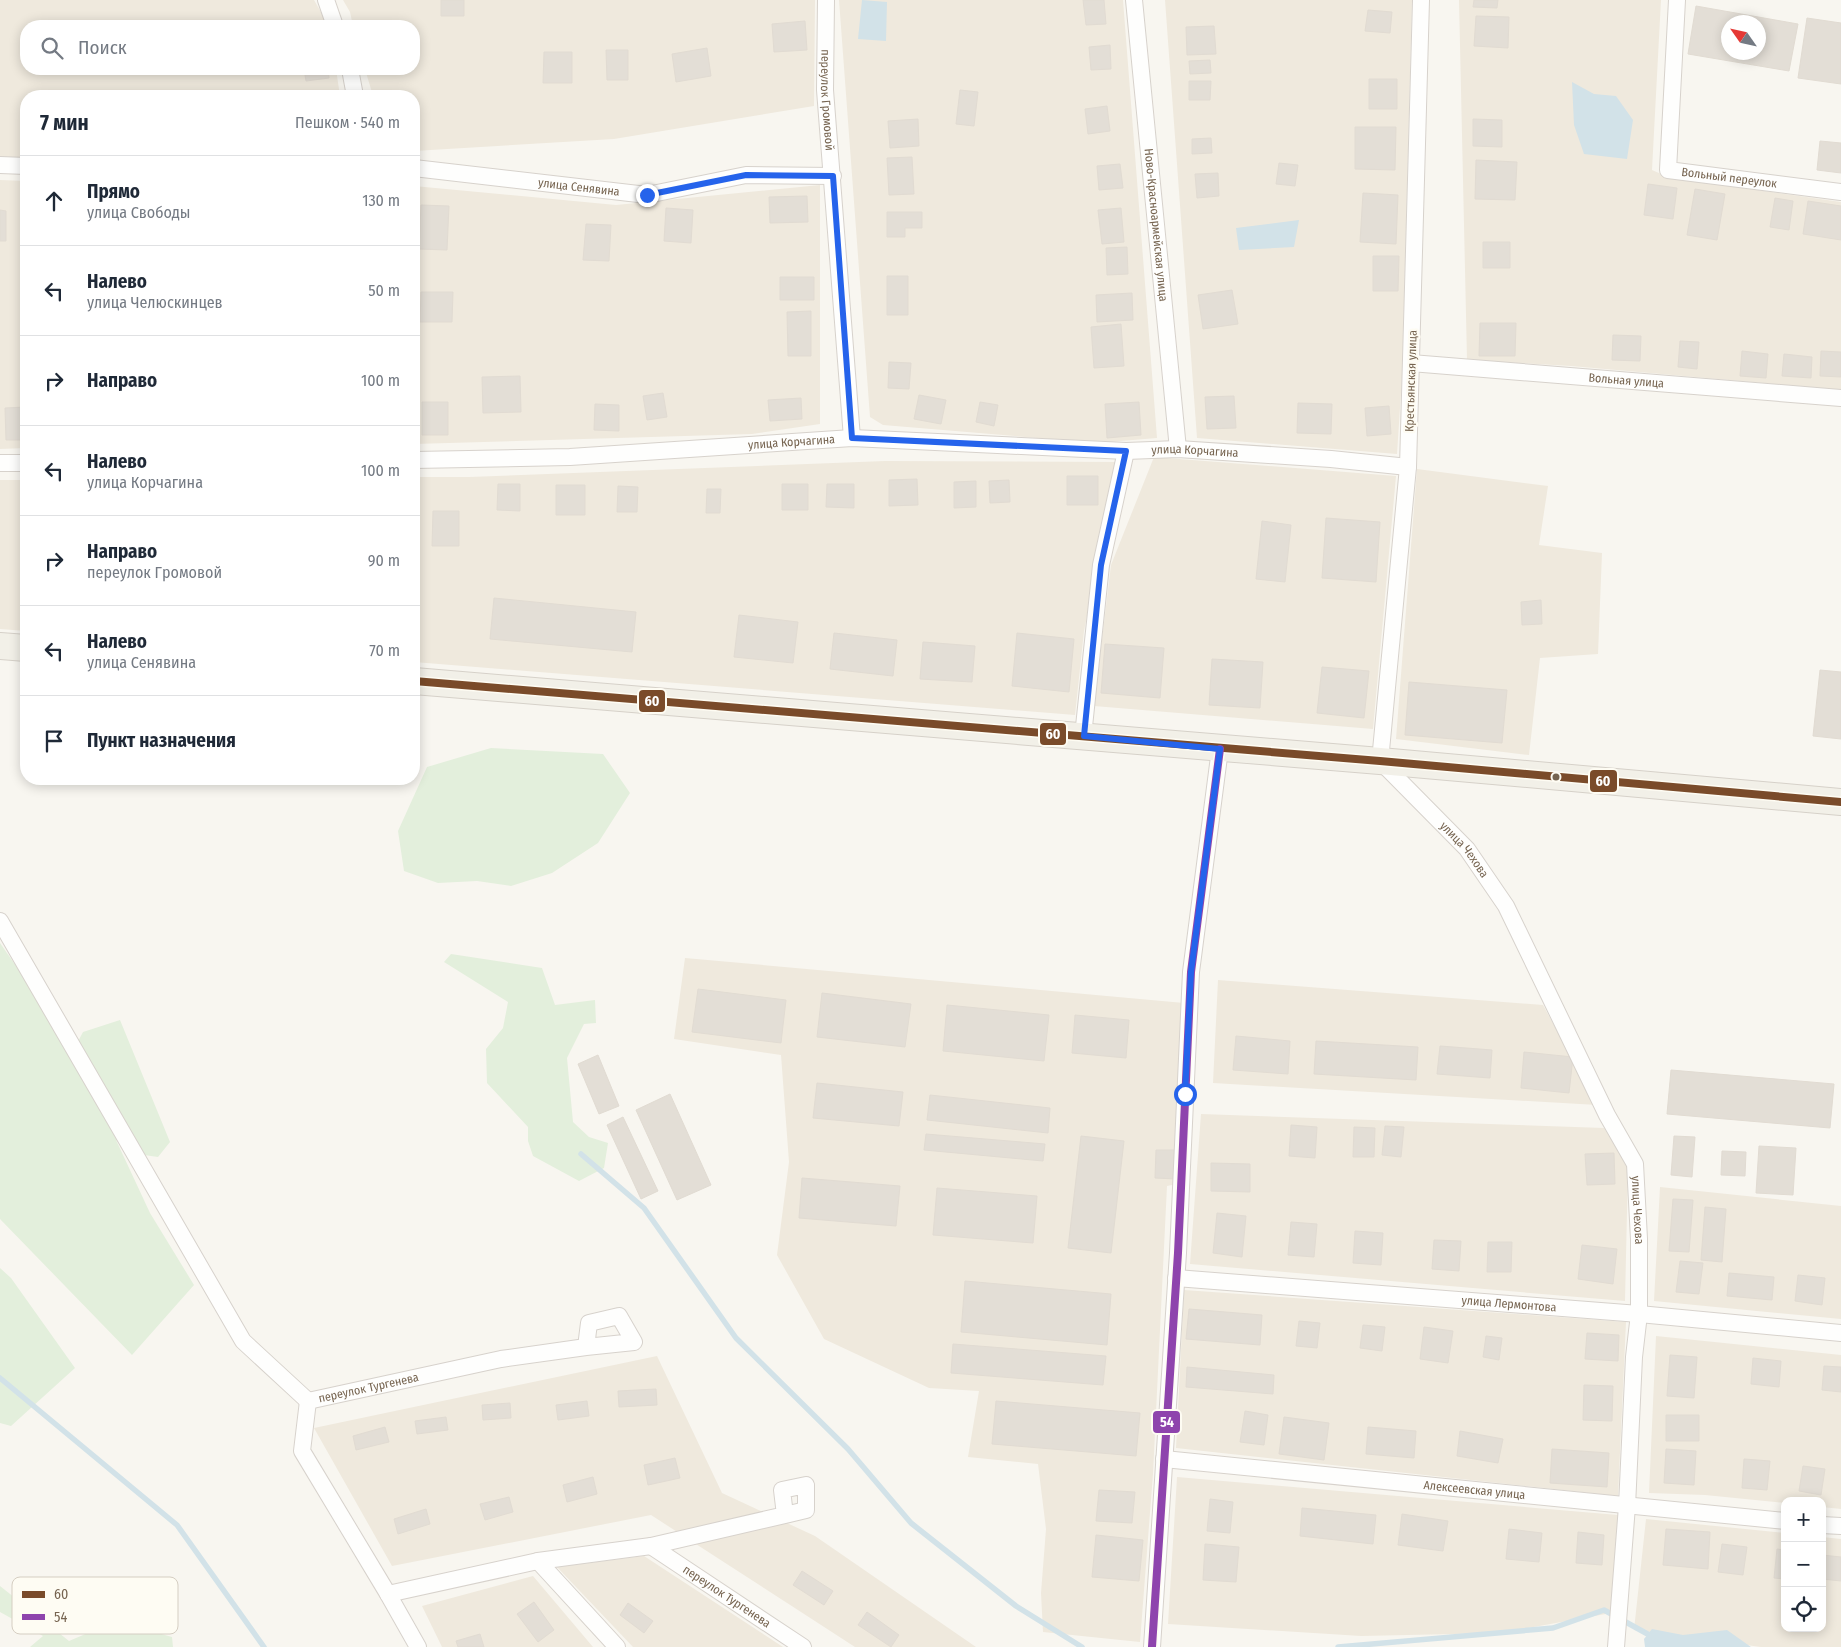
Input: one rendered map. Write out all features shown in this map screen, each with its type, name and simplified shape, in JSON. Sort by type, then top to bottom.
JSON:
[{"type":"main road","points":[[0,646],[20,648]]},
{"type":"main road","points":[[420,681],[1380,761],[1841,802]]},
{"type":"street","points":[[326,0],[333,20]]},
{"type":"street","name":"переулок Громовой","points":[[826,0],[825,90],[852,438]]},
{"type":"street","name":"Ново-Красноармейская улица","points":[[1134,0],[1178,449]]},
{"type":"street","name":"Крестьянская улица","points":[[1380,761],[1408,467],[1422,0]]},
{"type":"street","name":"Вольный переулок","points":[[1677,0],[1668,170],[1841,192]]},
{"type":"street","points":[[351,75],[354,90]]},
{"type":"street","points":[[0,165],[20,166]]},
{"type":"street","name":"улица Сенявина","points":[[420,169],[647,195],[746,175],[833,176]]},
{"type":"street","name":"Вольная улица","points":[[1411,363],[1841,398]]},
{"type":"street","name":"улица Корчагина","points":[[420,460],[570,457],[852,438],[1126,451],[1178,449],[1331,459],[1408,467]]},
{"type":"street","points":[[1084,736],[1101,565],[1126,451]]},
{"type":"street","points":[[0,463],[20,462]]},
{"type":"street","points":[[1152,1647],[1176,1278],[1191,972],[1220,749]]},
{"type":"street","name":"улица Чехова","points":[[1380,761],[1467,849],[1506,906],[1607,1115],[1635,1164],[1639,1240],[1639,1314],[1634,1357],[1627,1506],[1616,1647]]},
{"type":"street","points":[[0,921],[243,1342],[308,1401]]},
{"type":"street","name":"улица Лермонтова","points":[[1176,1278],[1639,1314],[1841,1333]]},
{"type":"street","name":"переулок Тургенева","points":[[418,1647],[302,1451],[308,1401],[500,1359],[586,1347]]},
{"type":"street","name":"Алексеевская улица","points":[[1164,1459],[1781,1521]]},
{"type":"street","points":[[388,1594],[538,1561],[652,1546],[785,1515]]},
{"type":"street","points":[[1826,1525],[1841,1526]]},
{"type":"street","name":"переулок Тургенева","points":[[652,1546],[803,1647]]},
{"type":"street","points":[[538,1561],[617,1647]]},
{"type":"shaded area","points":[[0,0],[314,0],[326,20],[20,20],[20,75],[337,75],[339,90],[20,90],[20,160],[0,160]]},
{"type":"shaded area","points":[[343,0],[815,0],[814,106],[614,139],[420,151],[420,90],[371,90],[367,75],[420,75],[420,20],[352,20],[350,12]]},
{"type":"shaded area","points":[[839,0],[1123,0],[1157,438],[1097,443],[883,425],[870,417]]},
{"type":"shaded area","points":[[862,0],[887,2],[886,41],[858,39]]},
{"type":"shaded area","points":[[1165,0],[1412,0],[1402,377],[1397,454],[1197,438]]},
{"type":"shaded area","points":[[1459,0],[1661,0],[1652,170],[1668,177],[1841,202],[1841,390],[1571,366],[1467,360]]},
{"type":"shaded area","points":[[1572,82],[1594,94],[1616,96],[1633,120],[1627,159],[1584,154],[1574,125]]},
{"type":"shaded area","points":[[0,180],[20,181],[20,448],[0,449]]},
{"type":"shaded area","points":[[820,185],[820,424],[752,434],[420,444],[420,187],[616,205]]},
{"type":"shaded area","points":[[1299,220],[1294,247],[1239,250],[1236,228]]},
{"type":"shaded area","points":[[1154,457],[1396,476],[1373,729],[1094,706],[1111,565]]},
{"type":"shaded area","points":[[885,461],[1117,462],[1084,631],[1075,715],[420,662],[420,477],[469,477]]},
{"type":"shaded area","points":[[1417,469],[1548,486],[1539,545],[1602,553],[1598,654],[1540,658],[1529,755],[1396,739]]},
{"type":"shaded area","points":[[0,480],[20,480],[20,631],[0,629]]},
{"type":"shaded area","points":[[685,958],[1184,1003],[1177,1184],[1167,1186],[1153,1474],[1140,1642],[1043,1632],[1041,1593],[1046,1529],[1038,1464],[968,1457],[979,1391],[929,1388],[824,1339],[777,1255],[789,1162],[781,1055],[674,1039]]},
{"type":"shaded area","points":[[1218,980],[1543,1005],[1597,1105],[1213,1083]]},
{"type":"shaded area","points":[[1201,1114],[1604,1128],[1628,1167],[1625,1301],[1190,1264]]},
{"type":"shaded area","points":[[1660,1187],[1841,1206],[1841,1319],[1654,1301]]},
{"type":"shaded area","points":[[1184,1290],[1626,1322],[1618,1496],[1176,1448]]},
{"type":"shaded area","points":[[1656,1336],[1841,1355],[1841,1509],[1826,1507],[1826,1497],[1781,1497],[1781,1503],[1705,1495],[1649,1493]]},
{"type":"shaded area","points":[[657,1356],[722,1493],[815,1536],[976,1647],[855,1647],[651,1515],[392,1566],[314,1428]]},
{"type":"shaded area","points":[[1177,1477],[1618,1515],[1611,1613],[1501,1633],[1361,1636],[1168,1624]]},
{"type":"shaded area","points":[[1646,1519],[1781,1533],[1781,1632],[1826,1632],[1826,1537],[1841,1539],[1841,1647],[1761,1647],[1634,1630]]},
{"type":"shaded area","points":[[644,1556],[783,1647],[633,1647],[557,1567]]},
{"type":"shaded area","points":[[533,1576],[593,1647],[442,1647],[422,1606]]},
{"type":"shaded area","points":[[1652,1629],[1683,1635],[1727,1630],[1751,1647],[1645,1647],[1644,1639]]},
{"type":"green space","points":[[491,748],[603,754],[630,793],[598,843],[552,873],[511,886],[477,881],[438,883],[404,871],[398,831],[427,767]]},
{"type":"green space","points":[[0,943],[74,1049],[83,1032],[120,1020],[170,1142],[158,1157],[137,1154],[116,1140],[150,1213],[194,1285],[132,1355],[0,1219]]},
{"type":"green space","points":[[451,954],[542,968],[555,1005],[595,1000],[596,1023],[584,1024],[567,1058],[573,1122],[589,1137],[608,1143],[604,1168],[579,1181],[533,1156],[528,1141],[528,1127],[487,1083],[486,1049],[503,1028],[508,1002],[444,962]]},
{"type":"green space","points":[[0,1268],[11,1278],[75,1368],[11,1426],[0,1423]]},
{"type":"green space","points":[[0,1586],[12,1596],[12,1619],[0,1612]]},
{"type":"green space","points":[[39,1634],[60,1634],[69,1641],[85,1634],[162,1634],[172,1637],[173,1647],[30,1647],[43,1636]]},
{"type":"building","points":[[441,0],[464,0],[464,16],[441,16]]},
{"type":"building","points":[[1083,0],[1104,0],[1106,24],[1086,25]]},
{"type":"building","points":[[1474,0],[1498,0],[1497,8],[1473,7]]},
{"type":"building","points":[[1696,6],[1747,15],[1721,15],[1721,60],[1688,54]]},
{"type":"building","points":[[1368,10],[1392,12],[1390,33],[1365,31]]},
{"type":"building","points":[[1476,16],[1509,17],[1508,48],[1474,46]]},
{"type":"building","points":[[1766,18],[1798,24],[1789,71],[1724,60],[1766,60]]},
{"type":"building","points":[[1807,18],[1841,23],[1841,84],[1798,78]]},
{"type":"building","points":[[805,21],[807,50],[774,52],[772,24]]},
{"type":"building","points":[[1214,26],[1216,54],[1187,55],[1186,27]]},
{"type":"building","points":[[1110,45],[1111,69],[1091,70],[1089,47]]},
{"type":"building","points":[[707,48],[711,76],[676,82],[672,54]]},
{"type":"building","points":[[606,50],[628,50],[628,80],[607,80]]},
{"type":"building","points":[[544,52],[572,52],[572,83],[543,83]]},
{"type":"building","points":[[1210,60],[1211,73],[1190,74],[1189,61]]},
{"type":"building","points":[[305,75],[329,75],[329,78],[306,81]]},
{"type":"building","points":[[1369,79],[1397,79],[1397,109],[1369,109]]},
{"type":"building","points":[[1189,81],[1211,81],[1210,100],[1189,100]]},
{"type":"building","points":[[960,90],[978,92],[974,126],[956,124]]},
{"type":"building","points":[[1107,106],[1110,131],[1088,134],[1085,109]]},
{"type":"building","points":[[918,119],[919,146],[890,148],[888,121]]},
{"type":"building","points":[[1473,119],[1502,120],[1502,147],[1473,146]]},
{"type":"building","points":[[1355,127],[1396,127],[1395,170],[1355,169]]},
{"type":"building","points":[[1211,138],[1212,153],[1192,154],[1192,139]]},
{"type":"building","points":[[1820,141],[1841,143],[1841,173],[1817,170]]},
{"type":"building","points":[[912,157],[914,194],[889,195],[887,158]]},
{"type":"building","points":[[1476,160],[1517,162],[1515,200],[1475,199]]},
{"type":"building","points":[[1279,163],[1298,165],[1295,186],[1276,184]]},
{"type":"building","points":[[1120,164],[1123,188],[1099,190],[1097,166]]},
{"type":"building","points":[[1218,173],[1219,196],[1197,198],[1195,174]]},
{"type":"building","points":[[1648,184],[1677,188],[1673,219],[1644,215]]},
{"type":"building","points":[[1695,189],[1725,194],[1717,240],[1687,235]]},
{"type":"building","points":[[1363,193],[1398,195],[1396,244],[1360,242]]},
{"type":"building","points":[[807,196],[808,222],[770,223],[769,197]]},
{"type":"building","points":[[1775,198],[1793,201],[1789,230],[1770,227]]},
{"type":"building","points":[[1808,201],[1841,206],[1841,240],[1803,234]]},
{"type":"building","points":[[421,205],[449,206],[447,250],[420,249]]},
{"type":"building","points":[[666,208],[693,210],[691,243],[664,241]]},
{"type":"building","points":[[1121,208],[1124,242],[1102,244],[1098,210]]},
{"type":"building","points":[[0,210],[6,211],[6,241],[0,241]]},
{"type":"building","points":[[887,212],[922,212],[922,228],[905,228],[905,237],[887,237]]},
{"type":"building","points":[[586,224],[611,225],[609,261],[583,260]]},
{"type":"building","points":[[1483,242],[1510,242],[1510,268],[1483,268]]},
{"type":"building","points":[[1127,247],[1128,274],[1107,275],[1106,248]]},
{"type":"building","points":[[1373,256],[1399,256],[1398,291],[1373,291]]},
{"type":"building","points":[[887,276],[908,276],[908,315],[887,315]]},
{"type":"building","points":[[780,277],[814,277],[814,300],[780,300]]},
{"type":"building","points":[[1232,290],[1238,324],[1203,329],[1198,295]]},
{"type":"building","points":[[421,292],[453,292],[452,322],[420,322]]},
{"type":"building","points":[[1132,293],[1133,320],[1097,322],[1096,295]]},
{"type":"building","points":[[811,311],[811,356],[788,356],[787,312]]},
{"type":"building","points":[[1480,323],[1516,323],[1515,356],[1479,356]]},
{"type":"building","points":[[1121,324],[1124,366],[1094,368],[1091,327]]},
{"type":"building","points":[[1613,335],[1641,336],[1640,361],[1612,360]]},
{"type":"building","points":[[1680,341],[1699,342],[1697,369],[1678,367]]},
{"type":"building","points":[[1742,351],[1768,354],[1766,378],[1740,376]]},
{"type":"building","points":[[1821,351],[1841,352],[1841,377],[1820,376]]},
{"type":"building","points":[[1784,354],[1812,357],[1811,378],[1782,376]]},
{"type":"building","points":[[889,362],[911,363],[909,389],[888,388]]},
{"type":"building","points":[[520,376],[521,412],[483,413],[482,377]]},
{"type":"building","points":[[663,393],[667,417],[647,420],[643,396]]},
{"type":"building","points":[[919,395],[946,400],[941,424],[914,419]]},
{"type":"building","points":[[1234,396],[1236,428],[1207,429],[1205,397]]},
{"type":"building","points":[[801,398],[802,419],[770,421],[768,400]]},
{"type":"building","points":[[422,402],[448,402],[448,435],[422,435]]},
{"type":"building","points":[[980,402],[998,405],[994,426],[976,422]]},
{"type":"building","points":[[1139,402],[1141,435],[1107,438],[1105,404]]},
{"type":"building","points":[[1298,403],[1332,404],[1331,434],[1297,433]]},
{"type":"building","points":[[595,404],[619,405],[619,431],[594,430]]},
{"type":"building","points":[[1389,406],[1391,434],[1367,436],[1365,408]]},
{"type":"building","points":[[20,407],[20,440],[6,440],[5,408]]},
{"type":"building","points":[[1067,476],[1098,476],[1098,505],[1067,505]]},
{"type":"building","points":[[917,479],[918,505],[889,506],[889,480]]},
{"type":"building","points":[[1009,480],[1010,502],[990,503],[989,481]]},
{"type":"building","points":[[976,481],[976,507],[954,508],[954,482]]},
{"type":"building","points":[[498,484],[520,484],[520,511],[497,510]]},
{"type":"building","points":[[782,484],[808,484],[808,510],[782,510]]},
{"type":"building","points":[[827,484],[854,484],[854,508],[826,507]]},
{"type":"building","points":[[556,485],[585,485],[585,515],[556,515]]},
{"type":"building","points":[[618,486],[638,487],[637,512],[617,512]]},
{"type":"building","points":[[707,489],[721,489],[720,513],[706,513]]},
{"type":"building","points":[[433,511],[459,511],[459,546],[432,546]]},
{"type":"building","points":[[1326,518],[1380,522],[1376,582],[1322,578]]},
{"type":"building","points":[[1262,521],[1291,525],[1285,582],[1256,579]]},
{"type":"building","points":[[494,598],[636,612],[632,652],[490,639]]},
{"type":"building","points":[[1541,600],[1542,624],[1522,625],[1521,602]]},
{"type":"building","points":[[739,615],[798,622],[793,663],[734,657]]},
{"type":"building","points":[[834,633],[897,640],[893,676],[830,669]]},
{"type":"building","points":[[1017,633],[1074,639],[1069,692],[1012,686]]},
{"type":"building","points":[[923,642],[975,646],[972,682],[920,679]]},
{"type":"building","points":[[1105,644],[1164,648],[1160,698],[1101,693]]},
{"type":"building","points":[[1212,659],[1263,662],[1260,708],[1209,705]]},
{"type":"building","points":[[1322,667],[1369,671],[1364,718],[1317,713]]},
{"type":"building","points":[[1820,670],[1841,672],[1841,739],[1813,736]]},
{"type":"building","points":[[1409,682],[1507,690],[1502,743],[1405,735]]},
{"type":"building","points":[[698,989],[786,1000],[781,1043],[692,1032]]},
{"type":"building","points":[[822,993],[911,1004],[905,1047],[817,1037]]},
{"type":"building","points":[[947,1005],[1049,1015],[1044,1061],[943,1051]]},
{"type":"building","points":[[1075,1015],[1129,1020],[1126,1058],[1072,1053]]},
{"type":"building","points":[[1236,1036],[1290,1041],[1288,1074],[1233,1070]]},
{"type":"building","points":[[1316,1041],[1418,1047],[1416,1080],[1314,1074]]},
{"type":"building","points":[[1440,1046],[1492,1050],[1490,1078],[1437,1074]]},
{"type":"building","points":[[1524,1052],[1573,1057],[1569,1093],[1521,1088]]},
{"type":"building","points":[[598,1055],[619,1106],[599,1114],[578,1064]]},
{"type":"building","points":[[1671,1070],[1834,1084],[1830,1128],[1667,1114]]},
{"type":"building","points":[[817,1083],[903,1092],[899,1126],[813,1118]]},
{"type":"building","points":[[670,1094],[711,1185],[677,1200],[636,1110]]},
{"type":"building","points":[[930,1095],[1050,1108],[1048,1133],[927,1120]]},
{"type":"building","points":[[623,1117],[658,1191],[641,1199],[607,1125]]},
{"type":"building","points":[[1291,1125],[1317,1127],[1315,1158],[1289,1156]]},
{"type":"building","points":[[1385,1126],[1404,1127],[1401,1157],[1382,1155]]},
{"type":"building","points":[[1354,1127],[1375,1128],[1374,1157],[1353,1157]]},
{"type":"building","points":[[926,1134],[1045,1144],[1043,1161],[924,1150]]},
{"type":"building","points":[[1081,1136],[1124,1141],[1111,1253],[1068,1248]]},
{"type":"building","points":[[1674,1136],[1695,1137],[1692,1177],[1671,1175]]},
{"type":"building","points":[[1759,1146],[1796,1148],[1793,1195],[1756,1193]]},
{"type":"building","points":[[1156,1150],[1177,1150],[1176,1179],[1155,1178]]},
{"type":"building","points":[[1722,1151],[1746,1152],[1745,1176],[1721,1175]]},
{"type":"building","points":[[1614,1153],[1615,1184],[1587,1185],[1585,1154]]},
{"type":"building","points":[[1211,1163],[1250,1164],[1250,1192],[1211,1191]]},
{"type":"building","points":[[802,1178],[900,1186],[896,1226],[799,1218]]},
{"type":"building","points":[[937,1188],[1037,1196],[1033,1243],[933,1235]]},
{"type":"building","points":[[1673,1199],[1693,1200],[1689,1252],[1669,1251]]},
{"type":"building","points":[[1705,1207],[1726,1209],[1722,1262],[1701,1260]]},
{"type":"building","points":[[1217,1213],[1246,1216],[1242,1257],[1213,1253]]},
{"type":"building","points":[[1291,1222],[1317,1224],[1314,1257],[1288,1255]]},
{"type":"building","points":[[1355,1231],[1383,1233],[1381,1265],[1353,1263]]},
{"type":"building","points":[[1434,1240],[1461,1241],[1459,1271],[1432,1269]]},
{"type":"building","points":[[1488,1242],[1512,1242],[1511,1272],[1487,1272]]},
{"type":"building","points":[[1582,1245],[1617,1249],[1613,1284],[1578,1279]]},
{"type":"building","points":[[1680,1261],[1703,1263],[1699,1294],[1676,1292]]},
{"type":"building","points":[[1729,1273],[1774,1277],[1772,1300],[1727,1296]]},
{"type":"building","points":[[1798,1275],[1825,1278],[1822,1305],[1795,1301]]},
{"type":"building","points":[[965,1281],[1111,1294],[1107,1345],[961,1332]]},
{"type":"building","points":[[1189,1309],[1262,1315],[1260,1345],[1186,1339]]},
{"type":"building","points":[[1299,1321],[1320,1323],[1317,1348],[1296,1346]]},
{"type":"building","points":[[1363,1325],[1385,1327],[1382,1351],[1360,1348]]},
{"type":"building","points":[[1424,1327],[1453,1331],[1448,1363],[1420,1359]]},
{"type":"building","points":[[1587,1333],[1619,1335],[1618,1361],[1585,1359]]},
{"type":"building","points":[[1486,1336],[1502,1338],[1499,1360],[1483,1357]]},
{"type":"building","points":[[953,1344],[1106,1356],[1103,1385],[951,1373]]},
{"type":"building","points":[[1670,1355],[1697,1357],[1694,1398],[1667,1396]]},
{"type":"building","points":[[1753,1358],[1781,1361],[1779,1387],[1751,1384]]},
{"type":"building","points":[[1824,1366],[1841,1367],[1841,1392],[1822,1390]]},
{"type":"building","points":[[1187,1367],[1274,1375],[1273,1394],[1186,1387]]},
{"type":"building","points":[[1584,1385],[1613,1386],[1612,1421],[1583,1420]]},
{"type":"building","points":[[656,1389],[657,1405],[619,1407],[618,1391]]},
{"type":"building","points":[[587,1401],[589,1416],[558,1420],[556,1405]]},
{"type":"building","points":[[996,1401],[1140,1413],[1136,1456],[992,1444]]},
{"type":"building","points":[[510,1403],[511,1418],[483,1420],[482,1405]]},
{"type":"building","points":[[1245,1411],[1268,1415],[1264,1445],[1240,1442]]},
{"type":"building","points":[[1666,1415],[1699,1415],[1699,1441],[1666,1441]]},
{"type":"building","points":[[446,1417],[448,1430],[417,1434],[415,1421]]},
{"type":"building","points":[[1284,1417],[1329,1423],[1324,1460],[1279,1454]]},
{"type":"building","points":[[385,1427],[389,1442],[356,1450],[353,1436]]},
{"type":"building","points":[[1368,1427],[1416,1431],[1414,1458],[1366,1454]]},
{"type":"building","points":[[1460,1431],[1503,1439],[1498,1463],[1457,1456]]},
{"type":"building","points":[[1552,1449],[1609,1453],[1607,1487],[1550,1483]]},
{"type":"building","points":[[1666,1449],[1696,1451],[1694,1485],[1664,1483]]},
{"type":"building","points":[[675,1458],[680,1478],[648,1485],[644,1465]]},
{"type":"building","points":[[1744,1459],[1770,1461],[1767,1490],[1742,1488]]},
{"type":"building","points":[[1803,1466],[1825,1469],[1821,1495],[1799,1491]]},
{"type":"building","points":[[593,1477],[597,1494],[567,1502],[563,1485]]},
{"type":"building","points":[[1099,1490],[1135,1492],[1132,1523],[1096,1521]]},
{"type":"building","points":[[509,1497],[513,1512],[485,1520],[480,1504]]},
{"type":"building","points":[[1210,1499],[1233,1502],[1230,1533],[1207,1531]]},
{"type":"building","points":[[1302,1508],[1376,1515],[1373,1544],[1300,1536]]},
{"type":"building","points":[[426,1509],[430,1524],[398,1534],[394,1519]]},
{"type":"building","points":[[1402,1514],[1448,1521],[1443,1551],[1398,1545]]},
{"type":"building","points":[[1509,1529],[1542,1533],[1539,1562],[1506,1559]]},
{"type":"building","points":[[1666,1529],[1710,1532],[1708,1569],[1663,1565]]},
{"type":"building","points":[[1578,1532],[1604,1535],[1602,1565],[1576,1563]]},
{"type":"building","points":[[1096,1535],[1143,1540],[1139,1581],[1092,1577]]},
{"type":"building","points":[[1205,1544],[1239,1547],[1236,1582],[1203,1580]]},
{"type":"building","points":[[1722,1544],[1747,1547],[1743,1575],[1718,1572]]},
{"type":"building","points":[[1777,1549],[1781,1550],[1781,1579],[1774,1578]]},
{"type":"building","points":[[1826,1555],[1841,1557],[1841,1581],[1826,1579]]},
{"type":"building","points":[[802,1571],[833,1591],[824,1605],[793,1585]]},
{"type":"building","points":[[534,1602],[554,1630],[538,1642],[517,1614]]},
{"type":"building","points":[[628,1603],[653,1621],[644,1633],[620,1615]]},
{"type":"building","points":[[867,1612],[899,1635],[891,1647],[858,1625]]},
{"type":"building","points":[[480,1634],[484,1647],[458,1647],[456,1641]]},
{"type":"waterway","points":[[581,1154],[644,1208],[736,1338],[848,1449],[911,1523],[1016,1606],[1082,1647]]},
{"type":"waterway","points":[[0,1378],[177,1525],[264,1647]]},
{"type":"waterway","points":[[1338,1647],[1553,1628],[1604,1610],[1653,1637]]},
{"type":"transit line","name":"60","points":[[420,681],[1380,761],[1841,802]]},
{"type":"transit line","name":"54","points":[[1152,1647],[1178,1253],[1191,972],[1220,749]]},
{"type":"route","points":[[647,195],[746,175],[833,176],[852,438],[1126,451],[1101,565],[1084,736],[1220,749],[1191,972],[1185,1094]]}]
